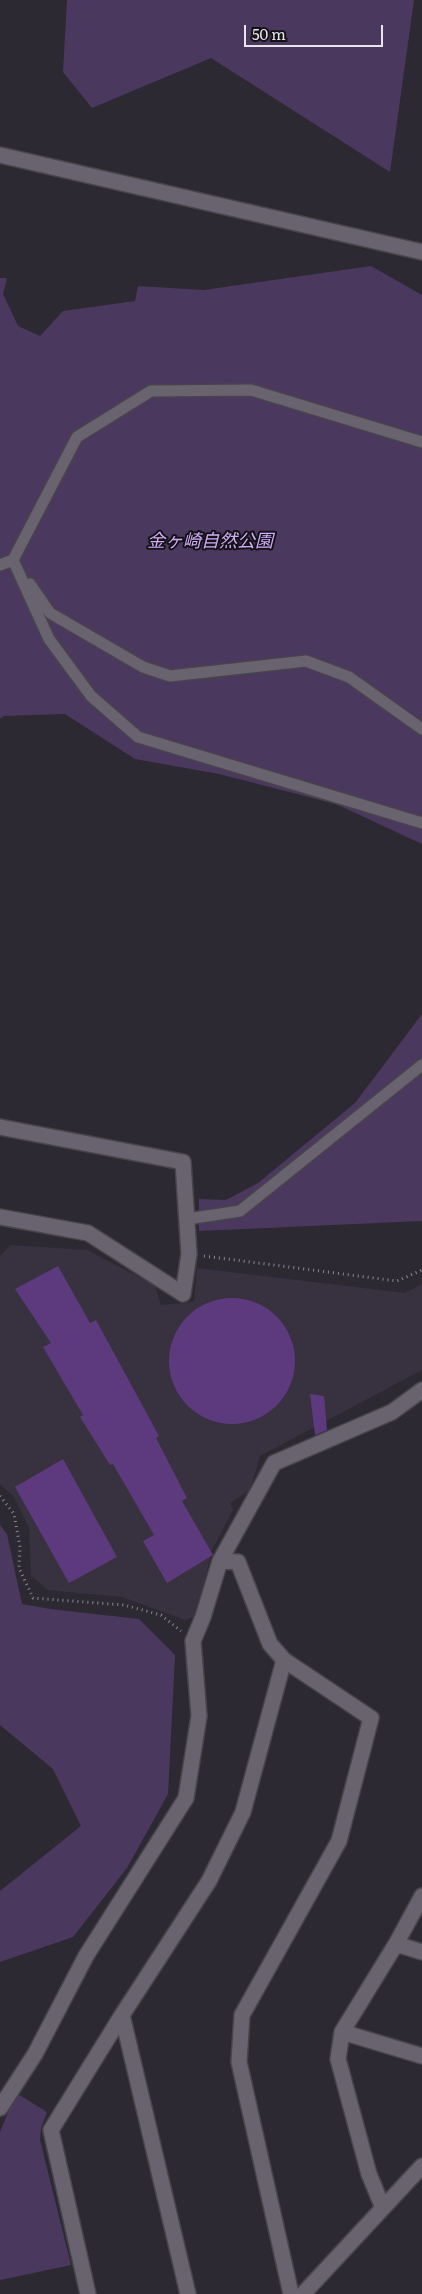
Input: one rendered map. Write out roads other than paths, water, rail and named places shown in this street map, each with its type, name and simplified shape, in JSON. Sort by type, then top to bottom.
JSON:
[{"type":"street","points":[[0,155],[422,252]]},
{"type":"street","points":[[0,1127],[7,1130],[184,1162],[189,1254],[183,1294],[88,1233],[0,1217]]},
{"type":"street","points":[[0,2108],[36,2054],[86,1956],[186,1798],[199,1716],[193,1641],[203,1617],[220,1561],[274,1463],[392,1412],[422,1390]]},
{"type":"street","points":[[220,1561],[238,1562],[270,1644],[284,1660],[370,1718],[339,1841],[242,2015],[239,2062],[291,2294]]},
{"type":"street","points":[[88,2294],[51,2130],[122,2015],[210,1881],[243,1812],[284,1660]]},
{"type":"street","points":[[382,2208],[369,2174],[338,2059],[342,2032],[396,1944],[422,1896]]},
{"type":"street","points":[[396,1944],[422,1952]]},
{"type":"street","points":[[122,2015],[188,2294]]},
{"type":"street","points":[[342,2032],[422,2056]]},
{"type":"street","points":[[303,2294],[422,2166]]},
{"type":"lane","points":[[0,565],[13,560],[78,437],[151,391],[251,390],[422,442]]},
{"type":"lane","points":[[13,560],[50,613],[144,667],[170,676],[306,661],[349,677],[422,729]]},
{"type":"lane","points":[[13,560],[49,638],[91,696],[138,737],[422,822]]},
{"type":"lane","points":[[187,1219],[240,1211],[422,1065]]},
{"type":"park label","name":"金ヶ崎自然公園","points":[[210,542]]}]
